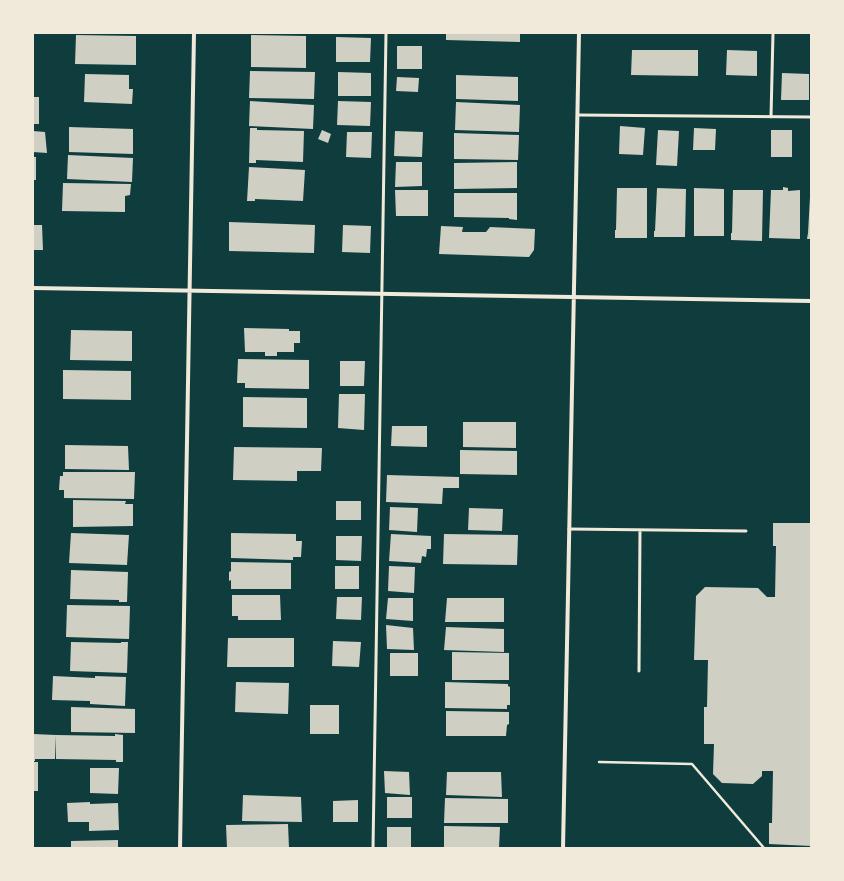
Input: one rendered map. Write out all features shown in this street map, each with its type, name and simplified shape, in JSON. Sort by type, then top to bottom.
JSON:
[{"type":"street","points":[[180,848],[194,33]]},
{"type":"street","points":[[563,848],[579,33]]},
{"type":"street","points":[[33,288],[811,301]]},
{"type":"lane","points":[[373,848],[386,33]]},
{"type":"lane","points":[[771,117],[772,33]]},
{"type":"lane","points":[[578,115],[811,117]]},
{"type":"lane","points":[[569,529],[746,531]]},
{"type":"lane","points":[[639,671],[640,530]]},
{"type":"path","points":[[599,762],[692,764],[764,848]]},
{"type":"building","points":[[446,33],[520,33],[520,42],[446,40]]},
{"type":"building","points":[[76,35],[136,36],[136,65],[75,64]]},
{"type":"building","points":[[251,35],[306,36],[306,68],[251,67]]},
{"type":"building","points":[[336,37],[371,38],[370,62],[336,62]]},
{"type":"building","points":[[397,46],[422,46],[422,69],[397,69]]},
{"type":"building","points":[[632,50],[698,50],[698,76],[631,75]]},
{"type":"building","points":[[727,50],[757,51],[757,76],[726,75]]},
{"type":"building","points":[[250,71],[315,72],[314,99],[249,98]]},
{"type":"building","points":[[338,72],[371,73],[371,96],[338,96]]},
{"type":"building","points":[[782,73],[809,74],[809,100],[781,100]]},
{"type":"building","points":[[85,74],[129,75],[129,89],[133,89],[132,104],[84,102]]},
{"type":"building","points":[[456,75],[518,77],[518,101],[456,99]]},
{"type":"building","points":[[397,77],[419,78],[418,92],[396,91]]},
{"type":"building","points":[[33,97],[39,97],[39,124],[33,124]]},
{"type":"building","points":[[250,101],[314,105],[313,129],[249,126]]},
{"type":"building","points":[[338,101],[371,102],[370,126],[337,125]]},
{"type":"building","points":[[456,102],[520,105],[519,132],[455,130]]},
{"type":"building","points":[[620,126],[645,128],[643,155],[619,154]]},
{"type":"building","points":[[69,127],[133,129],[133,154],[69,152]]},
{"type":"building","points":[[250,128],[257,128],[257,130],[304,131],[303,162],[256,160],[256,163],[249,163]]},
{"type":"building","points":[[694,128],[716,129],[715,150],[693,150]]},
{"type":"building","points":[[322,130],[331,134],[328,143],[318,139]]},
{"type":"building","points":[[658,130],[679,131],[677,166],[656,165]]},
{"type":"building","points":[[771,130],[792,130],[792,157],[771,157]]},
{"type":"building","points":[[33,131],[45,132],[47,153],[33,152]]},
{"type":"building","points":[[395,131],[423,132],[422,157],[394,156]]},
{"type":"building","points":[[347,132],[372,132],[371,158],[346,157]]},
{"type":"building","points":[[454,133],[519,135],[518,160],[454,159]]},
{"type":"building","points":[[68,155],[133,158],[132,182],[67,179]]},
{"type":"building","points":[[33,157],[36,157],[36,180],[33,180]]},
{"type":"building","points":[[396,162],[422,162],[422,186],[395,187]]},
{"type":"building","points":[[517,162],[517,188],[454,189],[454,163]]},
{"type":"building","points":[[249,167],[305,170],[303,201],[255,199],[255,201],[247,201]]},
{"type":"building","points":[[63,183],[131,184],[130,195],[125,196],[125,212],[62,211]]},
{"type":"building","points":[[783,187],[788,188],[788,191],[800,190],[800,239],[769,238],[771,190],[783,190]]},
{"type":"building","points":[[617,188],[647,188],[647,238],[615,238]]},
{"type":"building","points":[[657,188],[686,189],[685,237],[654,237]]},
{"type":"building","points":[[694,188],[724,189],[724,236],[694,236]]},
{"type":"building","points":[[395,190],[428,190],[428,216],[396,216]]},
{"type":"building","points":[[733,190],[763,190],[762,241],[731,240]]},
{"type":"building","points":[[454,193],[517,193],[517,220],[509,218],[454,217]]},
{"type":"building","points":[[810,197],[811,239],[807,239],[808,233]]},
{"type":"building","points":[[229,222],[315,225],[314,253],[229,251]]},
{"type":"building","points":[[33,225],[42,225],[43,250],[33,250]]},
{"type":"building","points":[[343,225],[371,226],[370,253],[342,252]]},
{"type":"building","points":[[441,226],[463,227],[462,232],[486,232],[490,227],[535,229],[534,250],[529,257],[439,254]]},
{"type":"building","points":[[244,328],[289,329],[289,331],[300,331],[300,343],[294,343],[294,352],[277,352],[277,356],[265,356],[265,352],[245,352]]},
{"type":"building","points":[[71,330],[132,331],[132,361],[70,360]]},
{"type":"building","points":[[238,359],[309,360],[309,389],[245,388],[245,383],[237,383]]},
{"type":"building","points":[[340,361],[365,361],[364,386],[340,386]]},
{"type":"building","points":[[63,370],[131,371],[131,400],[63,399]]},
{"type":"building","points":[[339,394],[365,394],[364,430],[338,428]]},
{"type":"building","points":[[243,397],[307,398],[307,428],[243,427]]},
{"type":"building","points":[[463,422],[516,422],[516,448],[463,447]]},
{"type":"building","points":[[392,426],[427,426],[427,447],[391,446]]},
{"type":"building","points":[[65,445],[128,446],[129,470],[65,469]]},
{"type":"building","points":[[234,447],[322,448],[321,471],[297,471],[297,481],[233,480]]},
{"type":"building","points":[[460,450],[517,451],[517,475],[460,474]]},
{"type":"building","points":[[63,472],[135,472],[134,499],[64,498],[64,490],[59,490],[60,476],[63,476]]},
{"type":"building","points":[[387,475],[459,477],[459,488],[443,488],[442,504],[386,502]]},
{"type":"building","points":[[73,500],[126,501],[125,504],[133,504],[133,526],[73,527]]},
{"type":"building","points":[[336,501],[361,501],[361,520],[336,520]]},
{"type":"building","points":[[390,507],[418,508],[417,532],[389,530]]},
{"type":"building","points":[[469,508],[503,509],[502,531],[468,530]]},
{"type":"building","points":[[773,523],[811,523],[811,846],[769,844],[769,823],[772,823],[773,771],[762,771],[762,776],[753,784],[722,783],[713,774],[714,744],[704,744],[704,707],[707,707],[708,660],[694,660],[696,596],[705,587],[758,588],[767,597],[775,597],[776,546],[773,546]]},
{"type":"building","points":[[71,533],[129,535],[127,565],[69,563]]},
{"type":"building","points":[[231,533],[296,534],[296,541],[302,541],[301,557],[293,557],[293,560],[231,558]]},
{"type":"building","points":[[391,534],[431,536],[431,549],[427,549],[426,557],[422,556],[421,563],[389,561]]},
{"type":"building","points":[[444,534],[518,535],[517,565],[443,564]]},
{"type":"building","points":[[336,536],[362,536],[361,561],[336,560]]},
{"type":"building","points":[[231,562],[291,563],[291,589],[231,589],[229,572],[231,571]]},
{"type":"building","points":[[335,566],[359,566],[359,589],[335,589]]},
{"type":"building","points":[[389,566],[415,567],[414,593],[388,591]]},
{"type":"building","points":[[71,570],[128,572],[127,602],[119,602],[119,600],[70,599]]},
{"type":"building","points":[[232,595],[280,595],[281,620],[238,620],[238,616],[232,616]]},
{"type":"building","points":[[337,597],[362,597],[361,620],[336,619]]},
{"type":"building","points":[[388,598],[413,598],[413,621],[386,619]]},
{"type":"building","points":[[447,598],[504,598],[504,622],[445,622]]},
{"type":"building","points":[[67,605],[130,606],[129,639],[66,637]]},
{"type":"building","points":[[386,625],[413,628],[414,650],[387,649]]},
{"type":"building","points":[[446,627],[504,629],[504,652],[444,650]]},
{"type":"building","points":[[228,638],[294,638],[294,667],[227,667]]},
{"type":"building","points":[[333,641],[361,642],[359,667],[332,666]]},
{"type":"building","points":[[71,642],[128,642],[127,673],[70,671]]},
{"type":"building","points":[[452,652],[509,653],[509,680],[452,680]]},
{"type":"building","points":[[390,653],[418,653],[418,676],[390,676]]},
{"type":"building","points":[[53,676],[95,678],[95,676],[126,677],[125,706],[90,704],[90,701],[52,700]]},
{"type":"building","points":[[236,682],[289,683],[288,714],[235,712]]},
{"type":"building","points":[[445,682],[508,684],[510,687],[510,705],[507,705],[507,709],[445,708]]},
{"type":"building","points":[[310,705],[339,705],[339,734],[310,734]]},
{"type":"building","points":[[71,707],[135,709],[135,733],[71,732]]},
{"type":"building","points":[[446,711],[509,712],[509,724],[507,725],[506,736],[446,736]]},
{"type":"building","points":[[33,734],[56,735],[55,759],[35,759],[35,761],[33,761]]},
{"type":"building","points":[[115,734],[123,735],[123,762],[116,762],[116,760],[56,759],[56,735],[115,736]]},
{"type":"building","points":[[33,762],[38,762],[38,791],[33,791]]},
{"type":"building","points":[[90,768],[119,768],[118,794],[90,793]]},
{"type":"building","points":[[384,771],[409,772],[410,795],[385,793]]},
{"type":"building","points":[[447,772],[501,772],[502,797],[446,795]]},
{"type":"building","points":[[243,795],[301,797],[302,822],[242,821]]},
{"type":"building","points":[[387,797],[412,797],[412,818],[387,818]]},
{"type":"building","points":[[445,798],[508,799],[508,823],[444,823]]},
{"type":"building","points":[[358,800],[358,822],[333,822],[333,801]]},
{"type":"building","points":[[90,802],[90,804],[118,803],[119,830],[89,831],[89,822],[68,822],[67,803]]},
{"type":"building","points":[[288,824],[289,848],[227,848],[226,825]]},
{"type":"building","points":[[444,826],[500,827],[499,848],[444,848]]},
{"type":"building","points":[[387,827],[411,827],[411,848],[387,848]]},
{"type":"building","points":[[118,840],[118,848],[71,848],[71,841]]}]
